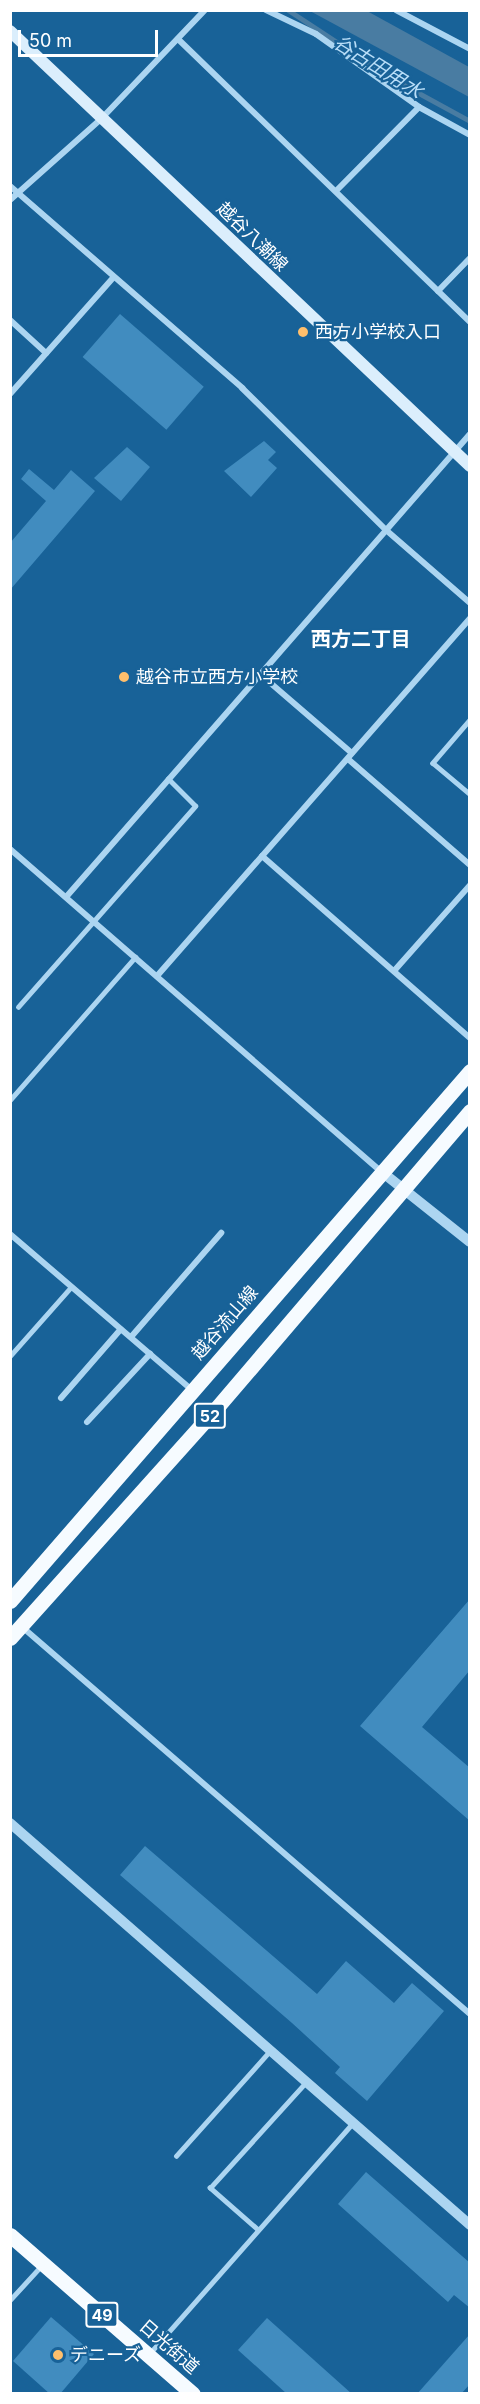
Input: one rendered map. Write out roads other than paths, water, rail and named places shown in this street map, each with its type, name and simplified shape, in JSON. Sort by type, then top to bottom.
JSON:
[{"type":"main road","name":"越谷八潮線","points":[[10,31],[470,466]]},
{"type":"main road","name":"越谷流山線","points":[[10,1601],[470,1071]]},
{"type":"main road","name":"52","points":[[10,1638],[213,1412],[402,1187],[470,1111]]},
{"type":"main road","name":"日光街道","points":[[10,2235],[193,2394]]},
{"type":"street","points":[[10,200],[102,118],[179,40],[205,10]]},
{"type":"street","points":[[266,10],[316,34],[419,108],[470,135]]},
{"type":"street","points":[[396,10],[470,49]]},
{"type":"street","points":[[179,40],[470,322]]},
{"type":"street","points":[[336,191],[419,108]]},
{"type":"street","points":[[10,186],[242,388],[386,530],[470,603]]},
{"type":"street","points":[[438,291],[470,258]]},
{"type":"street","points":[[10,394],[113,278]]},
{"type":"street","points":[[10,320],[46,353]]},
{"type":"street","points":[[67,896],[470,434]]},
{"type":"street","points":[[157,976],[470,618]]},
{"type":"street","points":[[261,674],[470,865]]},
{"type":"street","points":[[10,849],[95,920],[382,1172],[470,1242]]},
{"type":"street","points":[[262,856],[470,1038]]},
{"type":"street","points":[[394,971],[470,885]]},
{"type":"street","points":[[130,1337],[221,1233]]},
{"type":"street","points":[[10,1234],[193,1390]]},
{"type":"street","points":[[61,1398],[121,1329]]},
{"type":"street","points":[[87,1422],[150,1354]]},
{"type":"street","points":[[21,1626],[470,2014]]},
{"type":"street","points":[[10,1823],[355,2121],[470,2225]]},
{"type":"lane","points":[[470,720],[433,763],[470,794]]},
{"type":"lane","points":[[18,1007],[195,806],[168,780]]},
{"type":"lane","points":[[10,1100],[135,957]]},
{"type":"lane","points":[[10,1356],[71,1287]]},
{"type":"lane","points":[[176,2156],[271,2049]]},
{"type":"lane","points":[[258,2230],[210,2188],[308,2080]]},
{"type":"lane","points":[[149,2355],[355,2121]]},
{"type":"lane","points":[[10,2300],[43,2264]]},
{"type":"water","points":[[310,11],[367,11],[469,67],[469,97]]},
{"type":"waterway","name":"谷古田用水","points":[[288,10],[391,78],[470,121]]},
{"type":"place","name":"西方小学校入口","points":[[303,332]]},
{"type":"place","name":"越谷市立西方小学校","points":[[124,677]]},
{"type":"place","name":"デニーズ","points":[[58,2355]]},
{"type":"district","name":"西方二丁目","points":[[361,639]]}]
